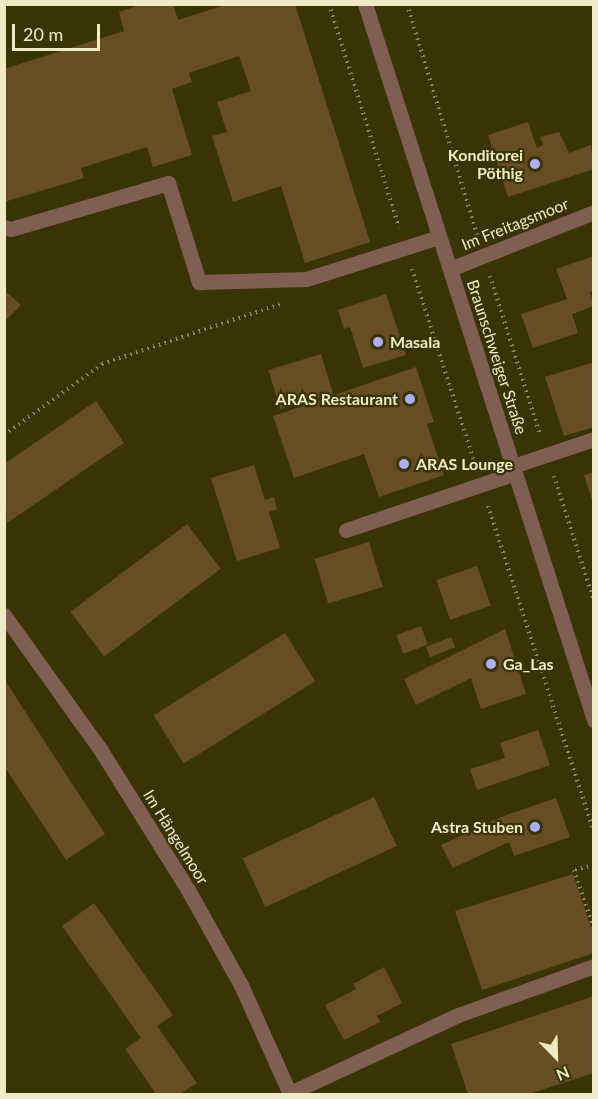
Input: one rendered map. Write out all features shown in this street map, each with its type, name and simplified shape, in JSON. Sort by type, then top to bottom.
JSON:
[{"type":"street","name":"Braunschweiger Straße","points":[[365,4],[594,720]]},
{"type":"street","points":[[4,227],[11,229],[168,183],[199,282],[306,279],[439,237]]},
{"type":"street","name":"Im Freitagsmoor","points":[[450,269],[484,258],[594,212]]},
{"type":"street","points":[[346,530],[482,485],[547,455],[594,439]]},
{"type":"street","name":"Im Hängelmoor","points":[[4,615],[100,749],[187,888],[241,985],[290,1094],[458,1015],[594,966]]},
{"type":"path","points":[[329,4],[594,833]]},
{"type":"path","points":[[407,4],[484,258],[594,601]]},
{"type":"path","points":[[4,435],[102,364],[283,303]]},
{"type":"path","points":[[594,865],[574,870],[594,929]]},
{"type":"building","points":[[143,4],[173,4],[178,20],[228,4],[295,4],[370,242],[305,263],[281,186],[233,202],[212,136],[227,132],[217,102],[251,91],[239,56],[189,73],[192,82],[172,89],[192,155],[153,167],[147,147],[81,168],[84,178],[4,202],[4,69],[124,31],[119,12]]},
{"type":"building","name":"Konditorei Pöthig","points":[[528,122],[537,148],[543,145],[540,137],[559,132],[569,153],[591,145],[594,169],[508,197],[488,135]]},
{"type":"building","points":[[594,256],[594,291],[590,292],[594,306],[572,314],[578,333],[533,348],[521,314],[567,299],[556,269]]},
{"type":"building","points":[[4,290],[21,305],[4,322]]},
{"type":"building","name":"Masala","points":[[386,294],[406,355],[363,368],[350,327],[344,329],[338,310]]},
{"type":"building","points":[[321,354],[333,393],[280,409],[268,370]]},
{"type":"building","points":[[594,362],[594,427],[564,436],[545,377]]},
{"type":"building","points":[[416,367],[434,422],[427,424],[444,475],[379,497],[364,454],[294,478],[273,416]]},
{"type":"building","points":[[96,401],[124,443],[7,523],[4,464]]},
{"type":"building","points":[[254,465],[265,500],[274,497],[277,509],[269,512],[280,548],[237,561],[211,478]]},
{"type":"building","points":[[594,472],[594,503],[593,503],[584,475]]},
{"type":"building","points":[[187,524],[221,569],[104,657],[70,612]]},
{"type":"building","points":[[369,542],[383,587],[328,604],[314,559]]},
{"type":"building","points":[[477,566],[491,606],[450,620],[436,580]]},
{"type":"building","points":[[421,626],[428,645],[403,654],[397,635]]},
{"type":"building","name":"Ga_Las","points":[[505,629],[526,694],[481,709],[471,678],[416,705],[404,679]]},
{"type":"building","points":[[285,633],[315,681],[184,763],[154,715]]},
{"type":"building","points":[[451,637],[455,647],[430,657],[426,647]]},
{"type":"building","points":[[4,679],[105,834],[66,860],[4,766]]},
{"type":"building","points":[[538,730],[550,765],[477,790],[470,769],[505,758],[500,743]]},
{"type":"building","points":[[374,797],[397,846],[265,907],[243,858]]},
{"type":"building","points":[[556,798],[570,837],[514,856],[509,842],[453,868],[441,845],[501,817]]},
{"type":"building","points":[[573,874],[594,936],[594,953],[482,990],[455,911]]},
{"type":"building","points":[[94,903],[173,1015],[157,1026],[197,1083],[180,1094],[156,1094],[125,1049],[141,1038],[62,926]]},
{"type":"building","points":[[384,967],[402,1003],[377,1016],[380,1022],[344,1040],[325,1005],[356,989],[353,984]]},
{"type":"building","points":[[594,996],[594,1073],[529,1094],[468,1094],[451,1044]]},
{"type":"place","name":"Konditorei Pöthig","points":[[535,164]]},
{"type":"place","name":"Masala","points":[[378,342]]},
{"type":"place","name":"ARAS Restaurant","points":[[410,399]]},
{"type":"place","name":"ARAS Lounge","points":[[404,464]]},
{"type":"place","name":"Ga_Las","points":[[491,664]]},
{"type":"place","name":"Astra Stuben","points":[[535,827]]}]
